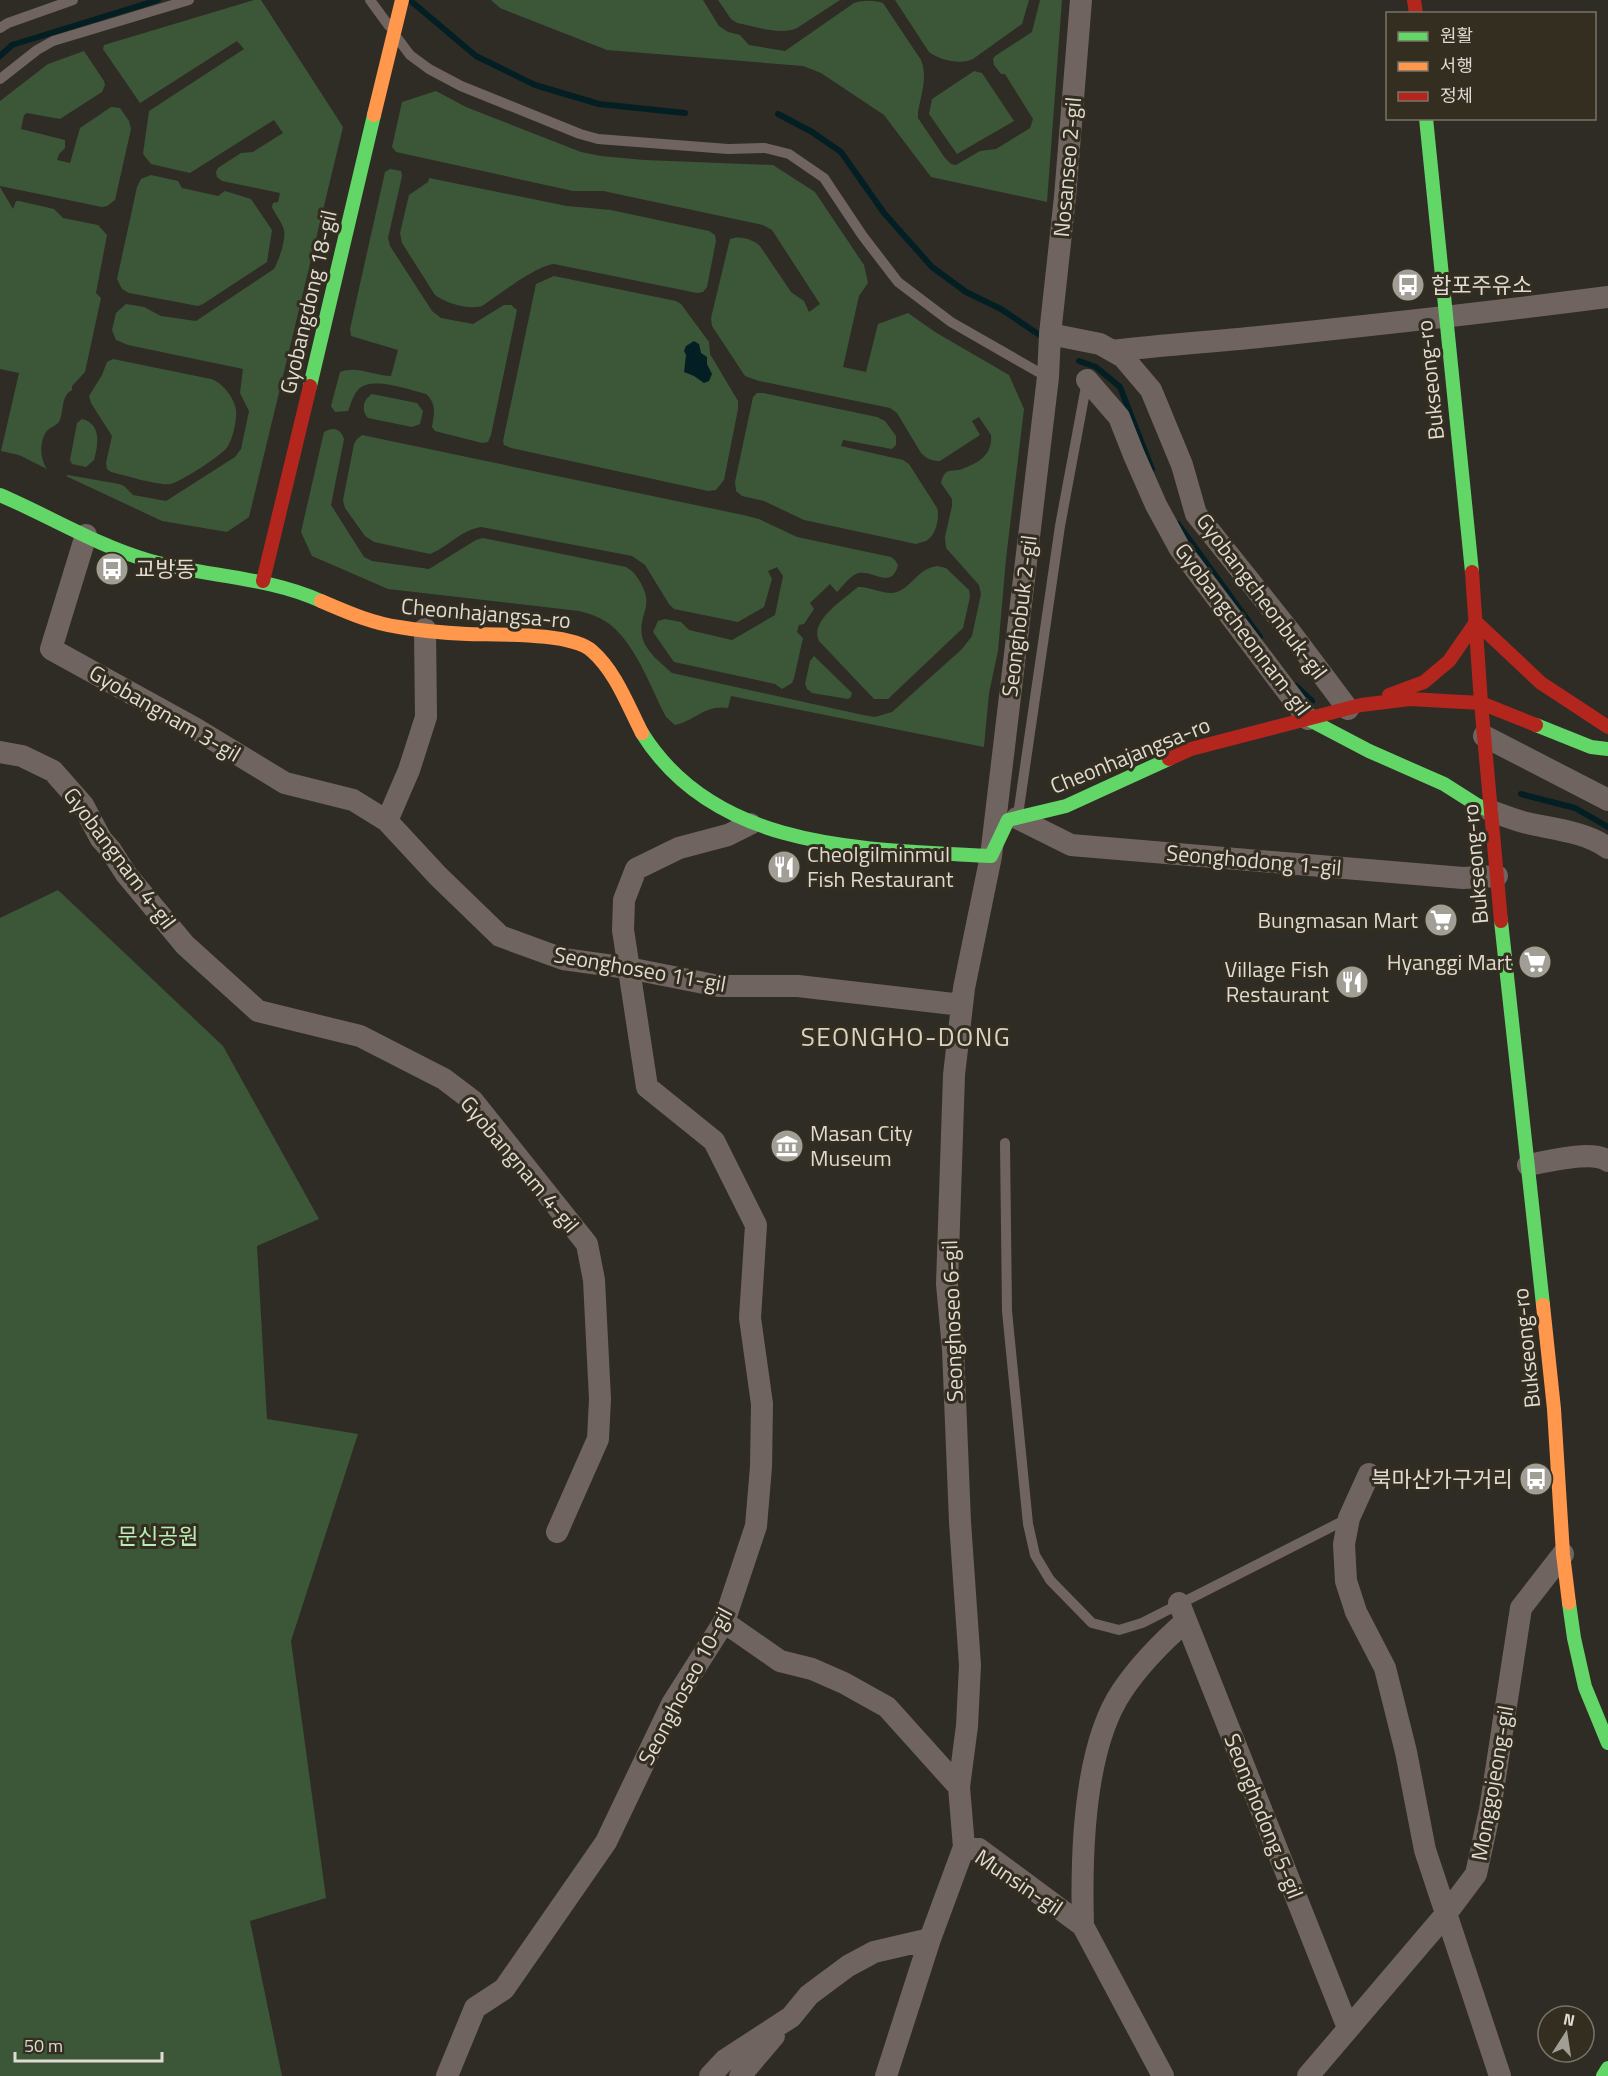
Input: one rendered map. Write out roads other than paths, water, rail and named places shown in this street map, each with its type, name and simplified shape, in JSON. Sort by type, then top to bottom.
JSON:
[{"type":"main road","name":"Gyobangdong 18-gil","points":[[263,581],[401,5]]},
{"type":"main road","name":"Bukseong-ro","points":[[1426,120],[1476,622],[1497,876],[1554,1409],[1563,1554],[1574,1638],[1583,1678],[1608,1743]]},
{"type":"main road","name":"Cheonhajangsa-ro","points":[[0,495],[146,560],[263,581],[304,593],[336,609],[372,622],[425,629],[546,637],[578,642],[590,648],[602,660],[650,745],[662,759],[695,791],[733,816],[784,835],[828,845],[991,856]]},
{"type":"main road","points":[[1355,707],[1424,682],[1449,661],[1476,622],[1541,683],[1608,727]]},
{"type":"main road","name":"Cheonhajangsa-ro","points":[[1017,818],[1066,806],[1191,749],[1355,707],[1410,699],[1481,703],[1592,747],[1608,749]]},
{"type":"main road","name":"Gyobangcheonnam-gil","points":[[1308,719],[1369,751],[1444,784],[1491,811]]},
{"type":"main road","points":[[991,856],[1008,820],[1017,818]]},
{"type":"main road","points":[[1603,2076],[1608,2068]]},
{"type":"street","name":"Nosanseo 2-gil","points":[[1048,377],[1050,334],[1065,197],[1082,0]]},
{"type":"street","points":[[1113,351],[1164,344],[1255,338],[1445,318],[1608,297]]},
{"type":"street","name":"Gyobangcheonbuk-gil","points":[[1050,334],[1100,344],[1113,351],[1123,357],[1151,390],[1182,465],[1196,514],[1291,633],[1355,707]]},
{"type":"street","name":"Seonghobuk 2-gil","points":[[991,856],[1048,377]]},
{"type":"street","name":"Gyobangcheonnam-gil","points":[[1087,380],[1119,417],[1152,495],[1180,549],[1308,719]]},
{"type":"street","name":"Gyobangnam 3-gil","points":[[86,535],[51,649],[196,729],[285,783],[353,800],[387,821]]},
{"type":"street","points":[[387,821],[409,770],[426,717],[425,629]]},
{"type":"street","points":[[1484,736],[1608,800]]},
{"type":"street","name":"Gyobangnam 4-gil","points":[[0,752],[22,756],[53,771],[83,805],[101,839],[126,874],[185,945],[258,1011],[360,1036],[444,1079],[472,1101],[586,1244],[594,1292],[600,1399],[598,1439],[557,1532]]},
{"type":"street","name":"Gyobangcheonnam-gil","points":[[1491,811],[1522,822],[1559,829],[1600,842],[1608,848]]},
{"type":"street","name":"Seonghodong 1-gil","points":[[1017,818],[1071,845],[1463,878],[1497,876]]},
{"type":"street","name":"Seonghoseo 11-gil","points":[[387,821],[438,876],[500,936],[563,959],[628,968],[719,986],[798,986],[962,1005]]},
{"type":"street","name":"Seonghoseo 10-gil","points":[[447,2076],[475,2008],[504,1989],[606,1842],[672,1704],[724,1622],[756,1526],[762,1404],[750,1318],[756,1225],[714,1141],[647,1087],[623,930],[624,900],[636,869],[679,848],[728,835],[750,824]]},
{"type":"street","name":"Seonghoseo 6-gil","points":[[964,1847],[959,1787],[967,1726],[970,1665],[960,1522],[953,1349],[947,1284],[953,1086],[971,947],[991,856]]},
{"type":"street","points":[[1528,1165],[1575,1157],[1602,1156],[1608,1161]]},
{"type":"street","points":[[1369,1474],[1349,1518],[1344,1544],[1346,1581],[1356,1612],[1385,1668],[1406,1752],[1425,1850],[1500,2076]]},
{"type":"street","name":"Monggojeong-gil","points":[[1308,2076],[1446,1914],[1476,1874],[1490,1810],[1521,1608],[1563,1554]]},
{"type":"street","points":[[1083,1926],[1082,1872],[1095,1754],[1120,1692],[1183,1612]]},
{"type":"street","name":"Seonghodong 5-gil","points":[[1183,1612],[1348,2028]]},
{"type":"street","points":[[724,1622],[780,1661],[812,1669],[844,1683],[887,1707],[959,1787]]},
{"type":"street","name":"Munsin-gil","points":[[886,2076],[930,1939],[964,1847],[979,1849],[1083,1926],[1163,2076]]},
{"type":"street","points":[[740,2076],[809,1995],[848,1966],[874,1952],[930,1939]]},
{"type":"street","points":[[710,2076],[725,2060],[790,2017]]},
{"type":"lane","points":[[0,28],[8,23],[73,0]]},
{"type":"lane","points":[[0,79],[37,50],[54,41],[189,0]]},
{"type":"lane","points":[[370,0],[410,55],[437,74],[478,94],[580,134],[598,139],[728,149],[765,148],[789,153],[824,178],[864,239],[898,282],[951,322],[1048,377]]},
{"type":"lane","points":[[1017,818],[1060,526],[1087,380]]},
{"type":"lane","points":[[1005,1143],[1007,1311],[1028,1524],[1035,1556],[1050,1580],[1092,1623],[1119,1630],[1183,1612],[1349,1518]]},
{"type":"water","points":[[694,341],[699,344],[701,353],[707,357],[707,364],[712,374],[709,381],[704,383],[684,372],[686,355],[684,351],[686,346]]},
{"type":"waterway","points":[[0,56],[12,45],[158,0]]},
{"type":"waterway","points":[[412,2],[476,56],[535,85],[599,104],[685,113]]},
{"type":"waterway","points":[[778,114],[812,132],[841,152],[884,213],[932,267],[966,292],[1001,309],[1041,336]]},
{"type":"waterway","points":[[1079,361],[1096,367],[1120,387],[1152,469]]},
{"type":"waterway","points":[[1178,524],[1260,637]]},
{"type":"waterway","points":[[1296,686],[1312,701]]},
{"type":"waterway","points":[[1521,794],[1575,808],[1608,827]]},
{"type":"place","name":"합포주유소","points":[[1408,285]]},
{"type":"place","name":"교방동","points":[[112,569]]},
{"type":"place","name":"Cheolgilminmul Fish Restaurant","points":[[784,867]]},
{"type":"place","name":"Bungmasan Mart","points":[[1441,920]]},
{"type":"place","name":"Hyanggi Mart","points":[[1535,962]]},
{"type":"place","name":"Village Fish Restaurant","points":[[1352,982]]},
{"type":"place","name":"Masan City Museum","points":[[787,1146]]},
{"type":"place","name":"북마산가구거리","points":[[1536,1479]]},
{"type":"district","name":"SEONGHO-DONG","points":[[906,1037]]},
{"type":"park label","name":"문신공원","points":[[158,1536]]}]
